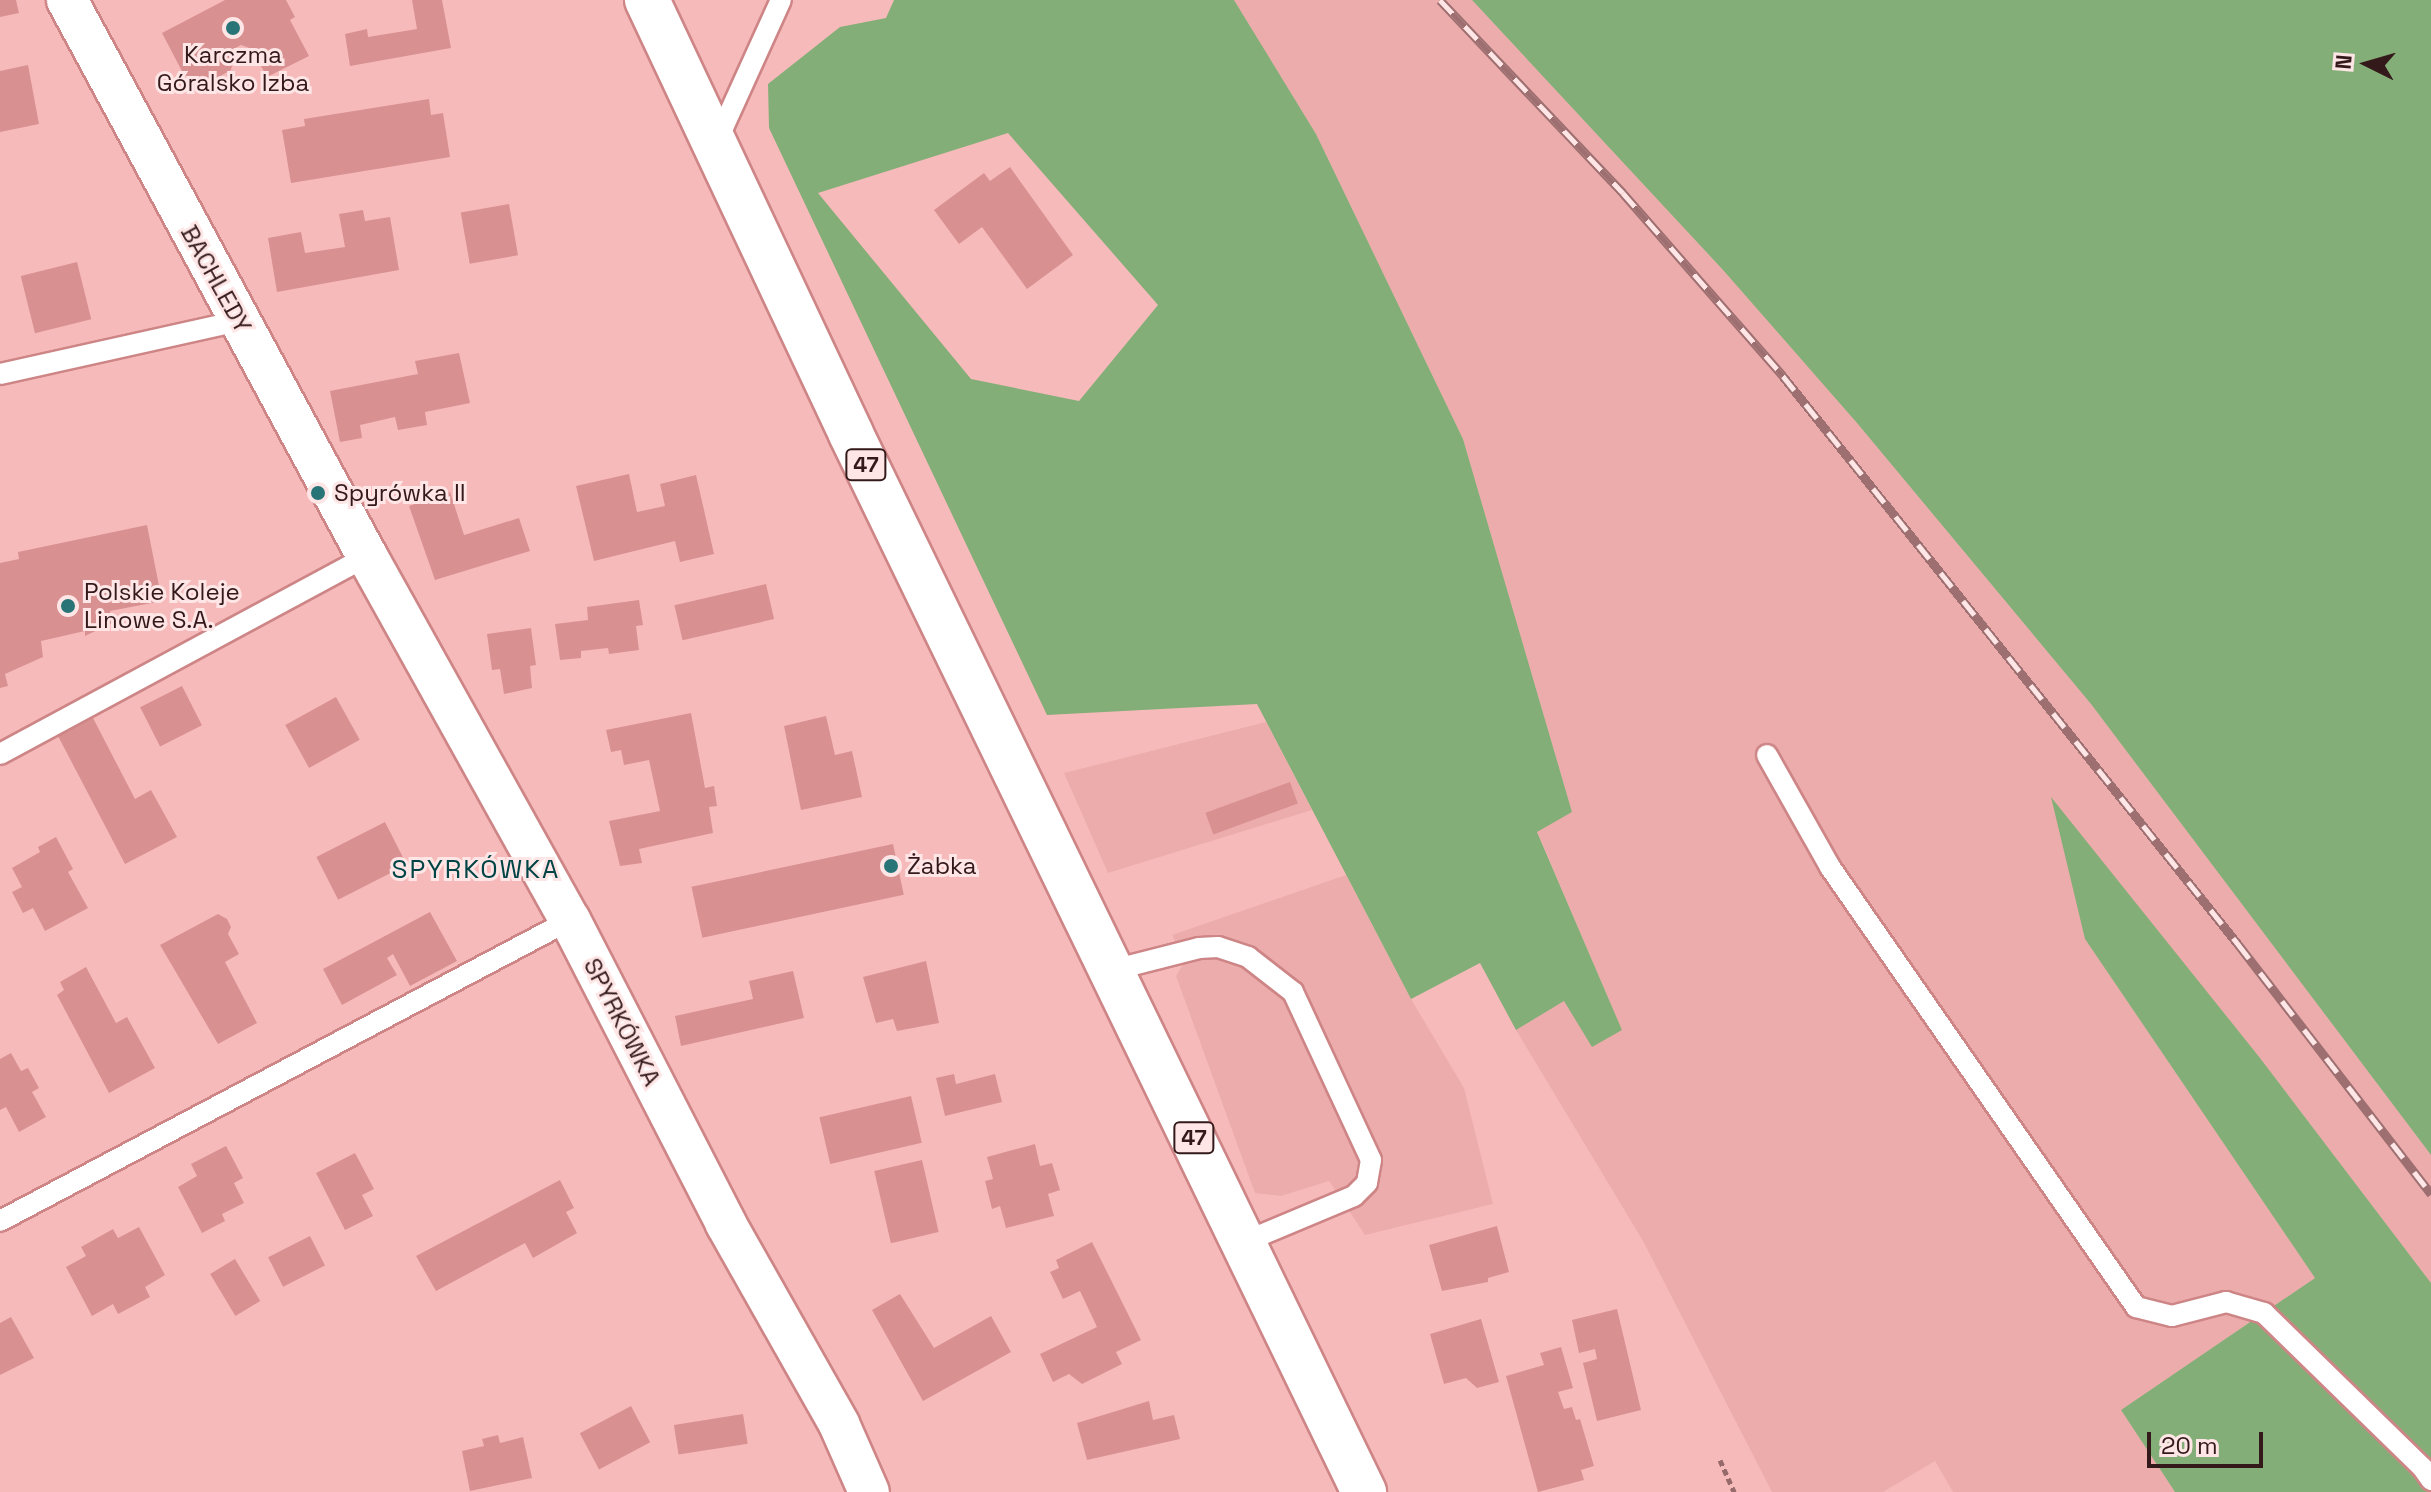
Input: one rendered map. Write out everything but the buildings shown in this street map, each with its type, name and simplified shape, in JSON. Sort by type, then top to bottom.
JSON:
[{"type":"main road","name":"47","points":[[647,0],[851,434],[1364,1492]]},
{"type":"street","name":"BACHLEDY","points":[[67,0],[367,556]]},
{"type":"street","name":"SPYRKÓWKA","points":[[367,556],[570,920],[726,1224],[839,1424],[869,1492]]},
{"type":"lane","points":[[716,143],[781,0]]},
{"type":"lane","points":[[0,374],[240,321]]},
{"type":"lane","points":[[0,754],[367,556]]},
{"type":"lane","points":[[1767,755],[1830,867],[2136,1307],[2172,1316],[2226,1302],[2264,1313],[2422,1467],[2431,1480]]},
{"type":"lane","points":[[0,1221],[570,920]]},
{"type":"lane","points":[[1113,970],[1199,948],[1218,947],[1248,957],[1293,992],[1371,1160],[1367,1183],[1354,1196],[1244,1242]]},
{"type":"path","points":[[1720,1460],[1734,1492]]},
{"type":"shaded area","points":[[1234,0],[1472,0],[1723,270],[1857,423],[2091,704],[2431,1155],[2431,1283],[2260,1058],[2085,939],[2315,1278],[2121,1410],[2175,1492],[1953,1492],[1935,1461],[1883,1492],[1772,1492],[1643,1241],[1516,1030],[1564,1001],[1622,1030],[1537,831],[1572,812],[1463,439],[1316,134]]},
{"type":"shaded area","points":[[1266,722],[1312,810],[1108,873],[1064,773]]},
{"type":"shaded area","points":[[1346,875],[1411,999],[1464,1088],[1493,1204],[1365,1235],[1329,1181],[1281,1196],[1255,1193],[1176,976],[1185,961],[1172,935]]},
{"type":"green space","points":[[894,0],[1234,0],[1316,134],[1463,439],[1572,812],[1537,832],[1622,1030],[1592,1047],[1564,1001],[1516,1030],[1480,963],[1411,999],[1257,704],[1047,715],[769,128],[768,84],[840,27],[886,18]],"holes":[[[1008,133],[1158,305],[1079,401],[971,379],[818,193]]]},
{"type":"green space","points":[[1472,0],[2431,0],[2431,1155],[2091,704],[1857,423],[1723,270]]},
{"type":"green space","points":[[2051,797],[2260,1058],[2431,1283],[2431,1492],[2175,1492],[2121,1410],[2315,1278],[2085,939]]},
{"type":"railway","points":[[1440,0],[1623,193],[1783,376],[2238,944],[2431,1194]]},
{"type":"place","name":"Karczma Góralsko Izba","points":[[233,28]]},
{"type":"place","name":"Spyrówka II","points":[[318,493]]},
{"type":"place","name":"Polskie Koleje Linowe S.A.","points":[[68,606]]},
{"type":"place","name":"Żabka","points":[[891,866]]},
{"type":"district","name":"SPYRKÓWKA","points":[[476,870]]}]
